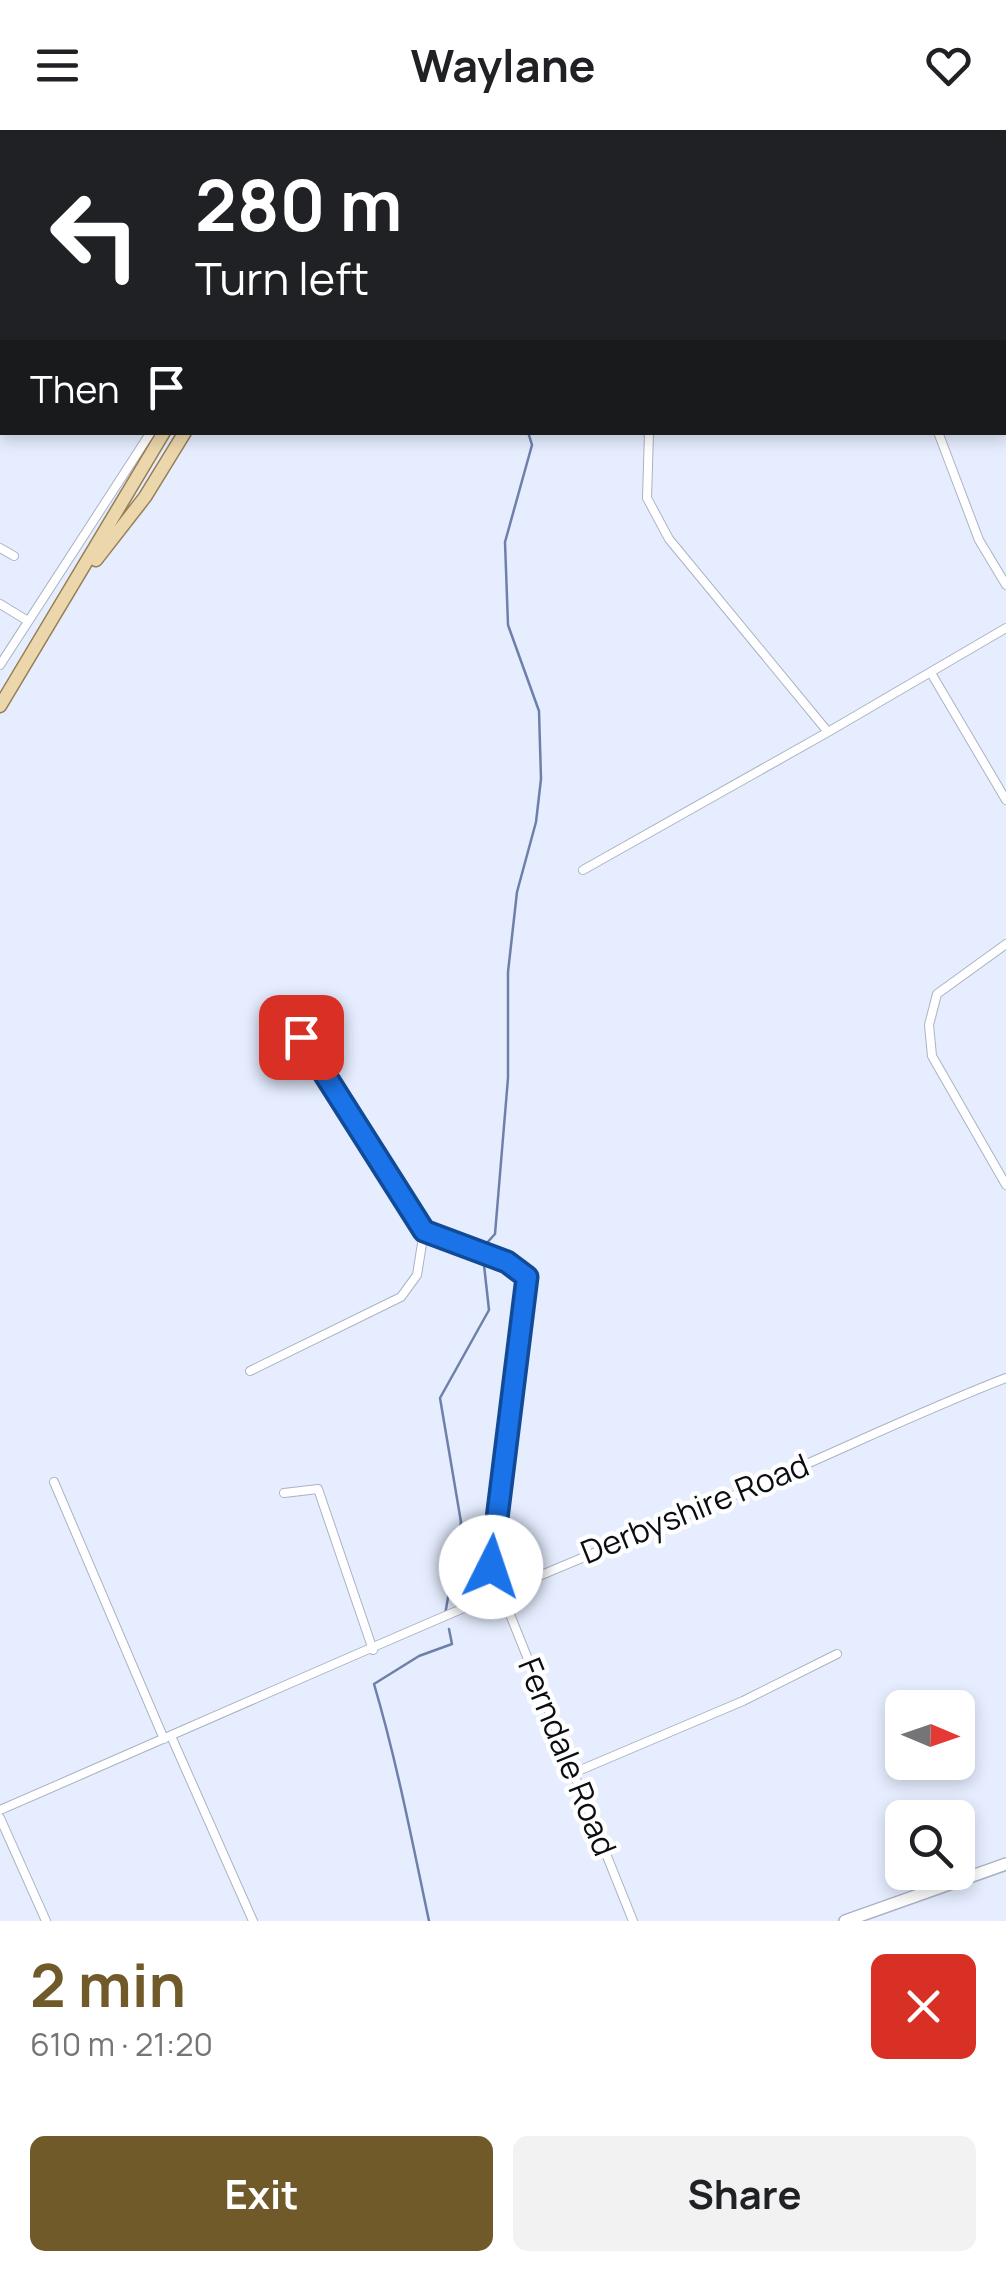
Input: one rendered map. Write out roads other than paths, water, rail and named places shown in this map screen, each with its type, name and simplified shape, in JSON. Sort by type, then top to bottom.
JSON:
[{"type":"main road","points":[[0,706],[162,435]]},
{"type":"main road","points":[[70,593],[145,497],[183,435]]},
{"type":"main road","points":[[844,1921],[1006,1864]]},
{"type":"street","points":[[0,665],[149,435]]},
{"type":"street","points":[[648,435],[645,489],[669,538],[828,732]]},
{"type":"street","points":[[939,435],[979,540],[1006,585]]},
{"type":"street","points":[[0,548],[14,556]]},
{"type":"street","points":[[0,604],[28,622]]},
{"type":"street","points":[[583,870],[1006,628]]},
{"type":"street","points":[[930,674],[1006,800]]},
{"type":"street","points":[[1006,944],[937,994],[928,1042],[932,1056],[1006,1186]]},
{"type":"street","points":[[250,1371],[401,1297],[417,1275],[424,1231],[301,1037]]},
{"type":"street","name":"Ferndale Road","points":[[424,1231],[507,1262],[527,1277],[491,1567],[633,1921]]},
{"type":"street","name":"Derbyshire Road","points":[[0,1810],[563,1563],[702,1509],[1006,1378]]},
{"type":"street","points":[[54,1482],[252,1921]]},
{"type":"street","points":[[284,1493],[318,1489],[372,1650]]},
{"type":"street","points":[[571,1774],[743,1701],[837,1654]]},
{"type":"street","points":[[0,1818],[46,1921]]},
{"type":"waterway","points":[[484,1246],[495,1234],[508,1078],[508,972],[517,892],[536,822],[541,779],[539,711],[508,625],[505,542],[532,445],[529,435]]},
{"type":"waterway","points":[[445,1615],[461,1522],[440,1398],[489,1310],[483,1256]]},
{"type":"waterway","points":[[429,1921],[374,1684],[419,1656],[452,1644],[449,1629]]}]
